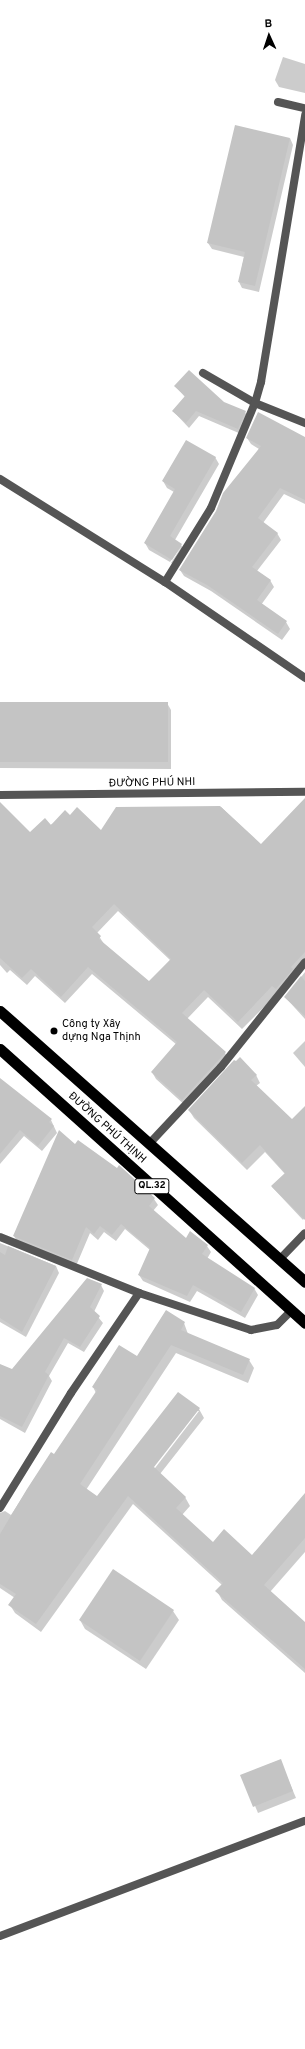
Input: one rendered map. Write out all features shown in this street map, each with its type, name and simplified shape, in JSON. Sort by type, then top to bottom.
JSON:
[{"type":"highway","name":"ĐƯỜNG PHÚ THỊNH","points":[[0,1011],[305,1282]]},
{"type":"highway","name":"ĐƯỜNG PHÚ THỊNH","points":[[0,1049],[305,1322]]},
{"type":"street","points":[[278,102],[305,108]]},
{"type":"street","points":[[165,582],[211,508],[255,403],[261,382],[305,115]]},
{"type":"street","points":[[203,373],[255,403],[305,423]]},
{"type":"street","points":[[0,479],[165,582],[305,678]]},
{"type":"street","name":"ĐƯỜNG PHÚ NHI","points":[[0,796],[305,792]]},
{"type":"street","points":[[149,1144],[221,1067],[305,962]]},
{"type":"street","points":[[279,1260],[305,1233]]},
{"type":"street","points":[[0,1237],[139,1293],[251,1330],[277,1326],[291,1310]]},
{"type":"street","points":[[0,1508],[3,1497],[139,1293]]},
{"type":"street","points":[[0,1936],[305,1822]]},
{"type":"building","points":[[235,125],[290,138],[255,286],[238,282],[245,252],[207,243]]},
{"type":"building","points":[[189,370],[224,402],[246,411],[238,429],[196,411],[186,423],[172,411],[185,396],[174,386]]},
{"type":"building","points":[[258,412],[305,437],[305,500],[280,488],[258,518],[278,533],[252,567],[271,580],[257,600],[287,621],[278,634],[207,585],[179,570],[216,511],[223,493],[261,446],[246,438]]},
{"type":"building","points":[[186,440],[216,457],[170,536],[182,544],[172,560],[144,543],[175,489],[162,481]]},
{"type":"building","points":[[0,702],[168,702],[168,762],[0,762]]},
{"type":"building","points":[[305,798],[305,952],[291,967],[293,969],[276,989],[272,986],[238,1022],[204,990],[182,1013],[226,1052],[182,1100],[151,1072],[177,1042],[88,967],[61,997],[31,969],[22,978],[0,958],[0,802],[30,832],[45,818],[51,825],[65,810],[70,815],[77,807],[101,830],[116,807],[220,806],[261,844]],"holes":[[[114,904],[171,959],[149,981],[99,939],[101,936],[92,927]]]},
{"type":"building","points":[[301,976],[305,981],[305,1016],[284,997]]},
{"type":"building","points":[[240,1057],[257,1075],[251,1080],[292,1119],[305,1106],[305,1220],[271,1186],[285,1173],[260,1145],[242,1163],[188,1110],[234,1060],[236,1061]]},
{"type":"building","points":[[0,1078],[52,1119],[49,1122],[54,1126],[38,1146],[20,1130],[0,1154]]},
{"type":"building","points":[[59,1130],[75,1144],[78,1140],[117,1168],[119,1165],[155,1198],[149,1206],[186,1238],[190,1231],[208,1245],[202,1254],[255,1288],[241,1312],[193,1285],[187,1296],[138,1275],[150,1248],[121,1224],[112,1235],[100,1226],[94,1234],[86,1227],[72,1260],[13,1236]]},
{"type":"building","points":[[8,1246],[56,1266],[22,1332],[0,1318],[0,1252],[5,1255]]},
{"type":"building","points":[[87,1278],[102,1284],[90,1307],[100,1316],[80,1347],[64,1338],[45,1372],[49,1375],[22,1427],[0,1416],[0,1364],[12,1369]]},
{"type":"building","points":[[166,1310],[185,1322],[181,1330],[250,1359],[243,1375],[171,1345],[80,1484],[97,1496],[178,1392],[200,1408],[154,1467],[186,1497],[176,1508],[213,1542],[224,1529],[252,1555],[305,1493],[305,1538],[264,1585],[305,1622],[305,1669],[215,1591],[223,1583],[128,1496],[36,1624],[8,1605],[16,1594],[0,1584],[0,1534],[51,1452],[54,1454],[97,1390],[92,1387],[119,1345],[137,1356]]},
{"type":"building","points":[[113,1569],[174,1610],[140,1661],[79,1620]]},
{"type":"building","points":[[281,1759],[293,1791],[253,1807],[240,1775]]},
{"type":"place","name":"Công ty Xây dựng Nga Thịnh","points":[[54,1031]]}]
